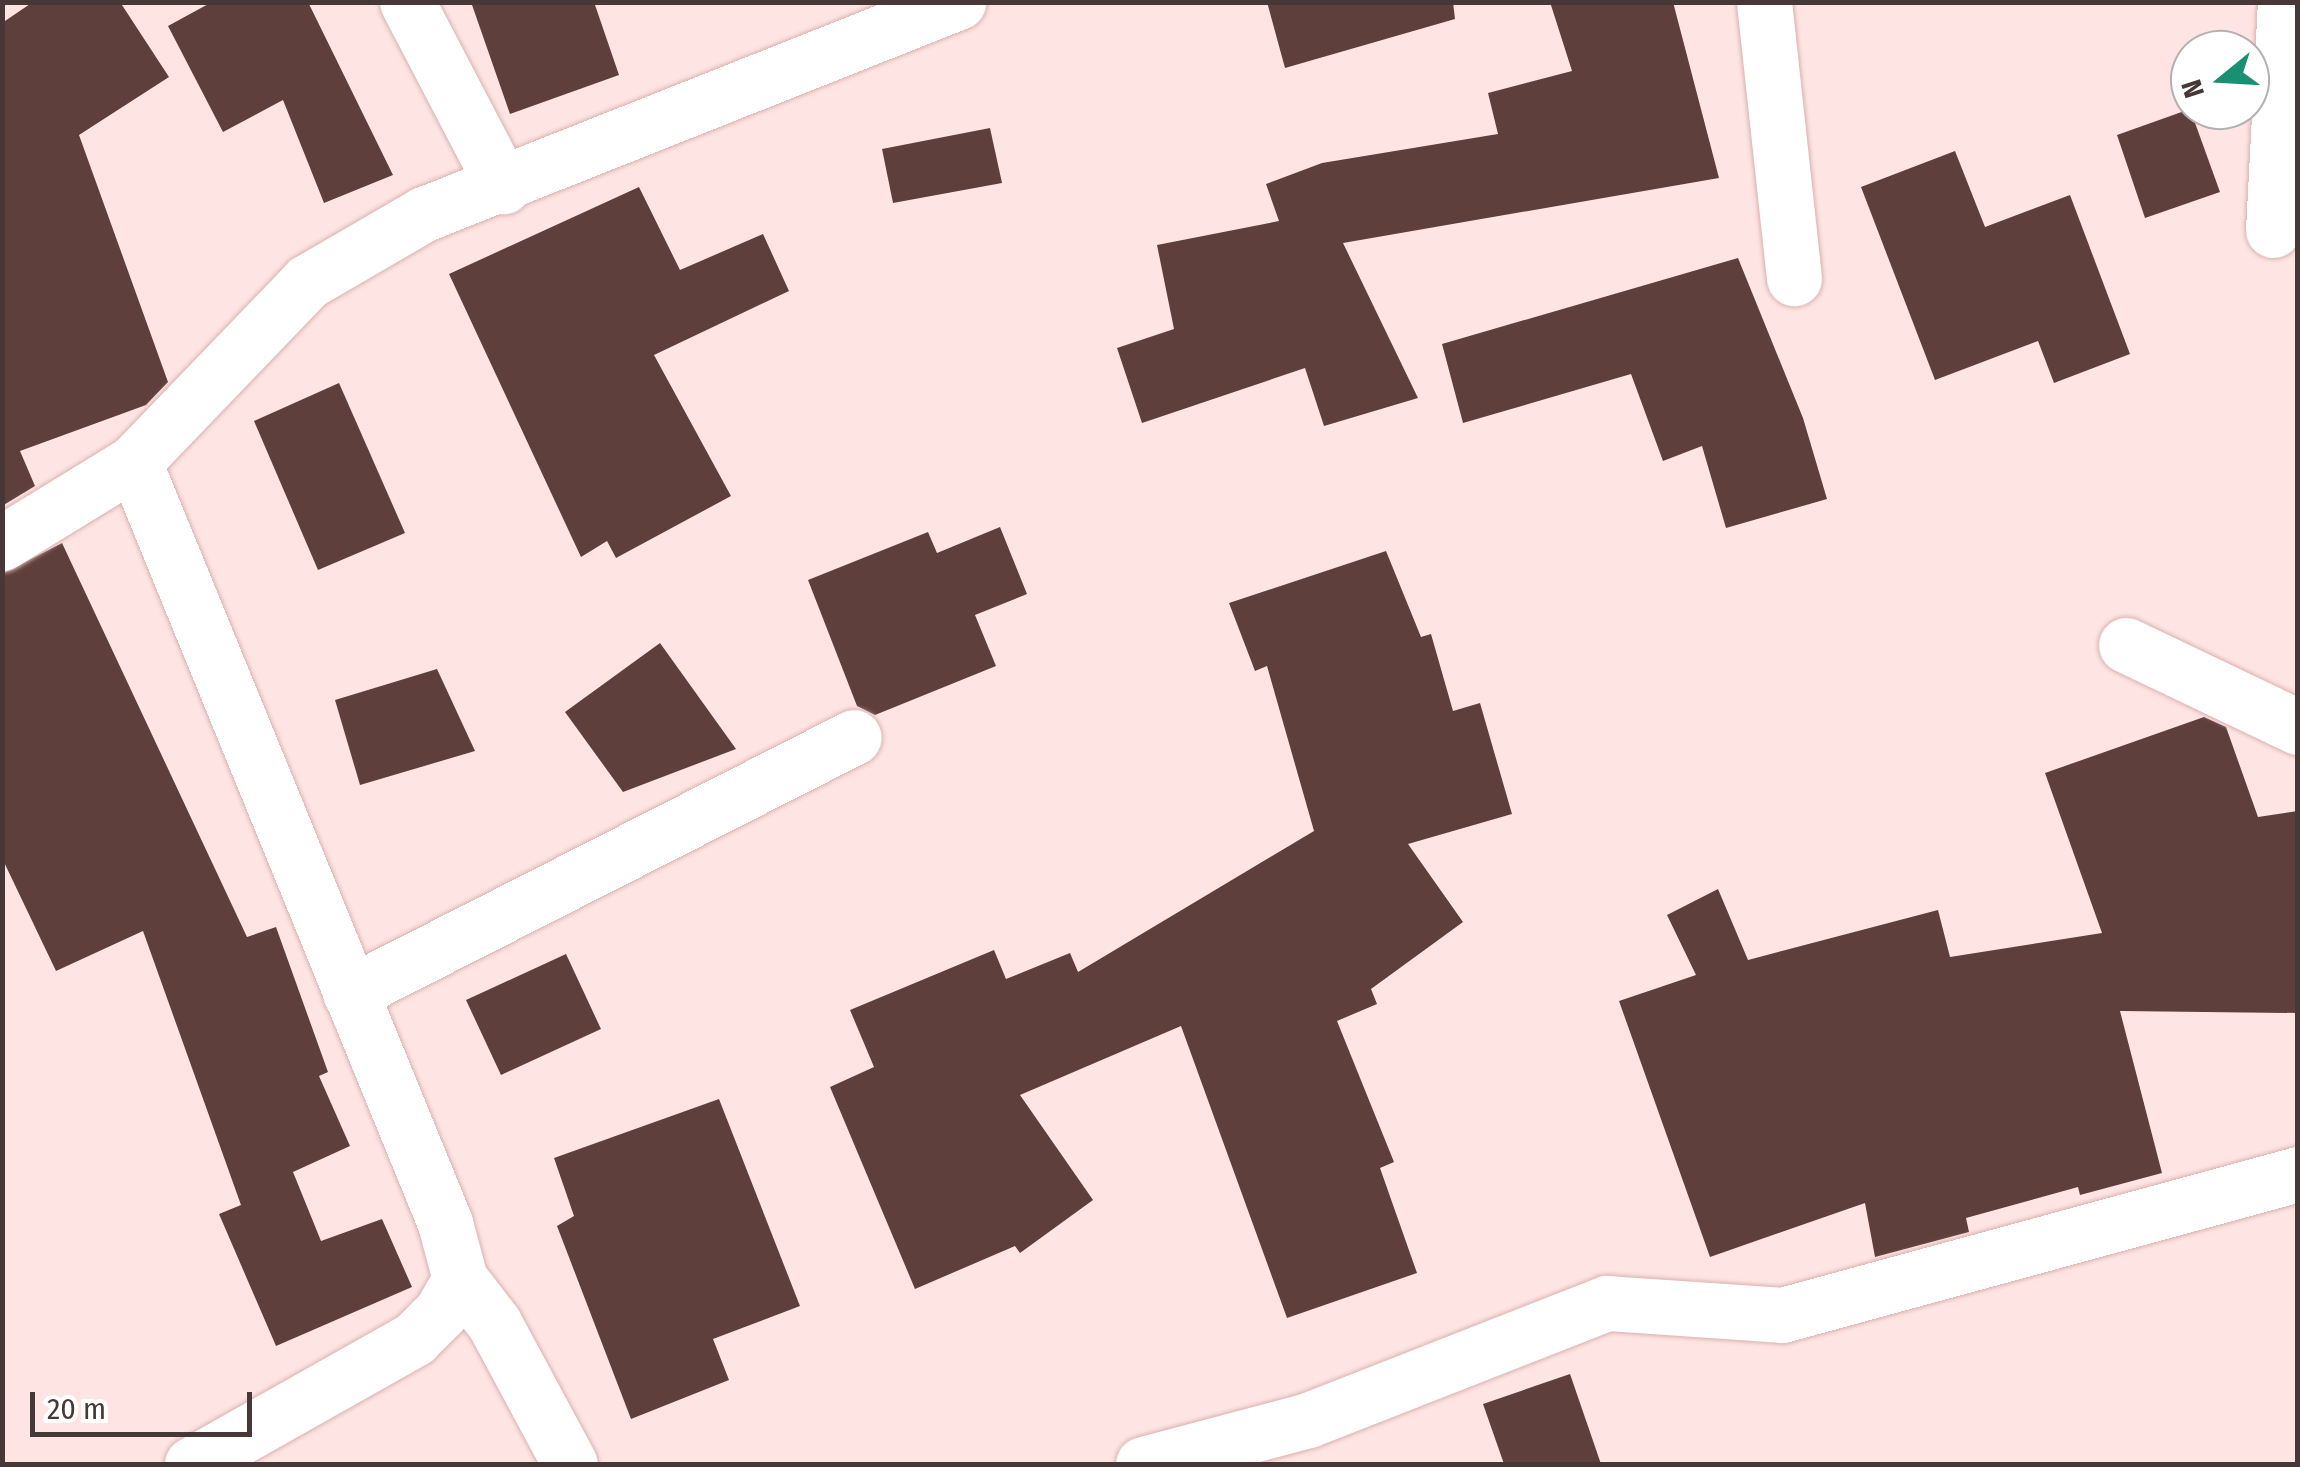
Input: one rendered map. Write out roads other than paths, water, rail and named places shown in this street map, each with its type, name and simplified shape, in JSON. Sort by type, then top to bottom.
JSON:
[{"type":"street","points":[[406,2],[503,186]]},
{"type":"street","points":[[1764,2],[1794,278]]},
{"type":"street","points":[[2272,230],[2285,2]]},
{"type":"street","points":[[2,543],[134,462],[306,282],[424,214],[503,186],[949,4]]},
{"type":"street","points":[[134,462],[444,1224],[460,1279],[494,1323],[570,1464]]},
{"type":"street","points":[[2126,645],[2298,727]]},
{"type":"street","points":[[350,993],[854,737]]},
{"type":"street","points":[[1144,1464],[1308,1420],[1608,1304],[1782,1315],[2298,1174]]},
{"type":"street","points":[[192,1464],[214,1446],[414,1339],[441,1312],[460,1279]]}]
